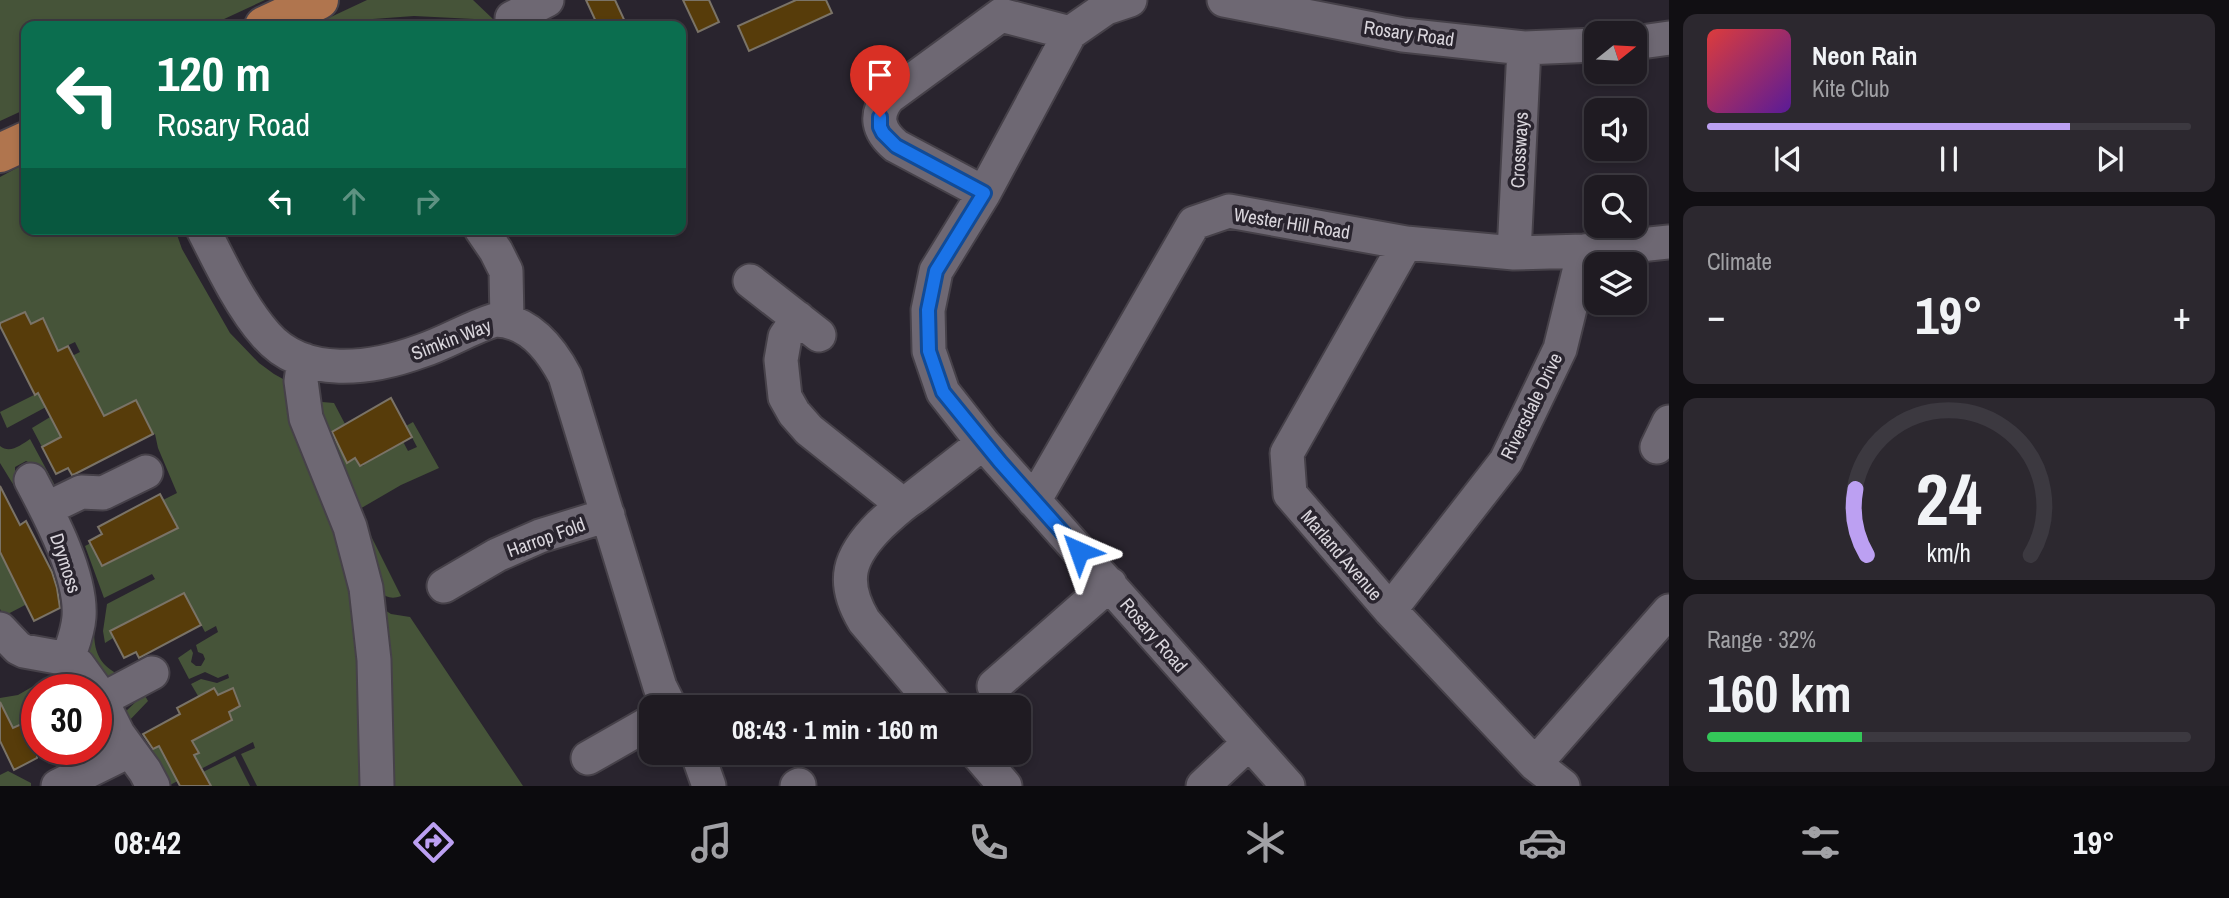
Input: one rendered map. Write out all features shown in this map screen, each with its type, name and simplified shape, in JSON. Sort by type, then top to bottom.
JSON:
[{"type":"highway","points":[[275,21],[319,0]]},
{"type":"highway","points":[[0,153],[21,143]]},
{"type":"street","points":[[509,15],[547,0]]},
{"type":"street","name":"Rosary Road","points":[[1130,0],[1105,9],[1070,33],[984,193],[936,271],[928,310],[929,351],[943,392],[983,443],[1288,786]]},
{"type":"street","name":"Rosary Road","points":[[1224,0],[1323,10],[1403,35],[1524,48],[1584,46]]},
{"type":"street","points":[[984,193],[896,146],[880,127],[881,106],[888,97],[1001,15],[1070,33]]},
{"type":"street","points":[[1647,41],[1669,38]]},
{"type":"street","name":"Crossways","points":[[1514,253],[1524,48]]},
{"type":"street","name":"Wester Hill Road","points":[[1034,501],[1194,223],[1229,211],[1406,243],[1514,253],[1584,251],[1669,242]]},
{"type":"street","name":"Simkin Way","points":[[206,235],[244,304],[266,336],[284,351],[304,360],[357,367],[383,363],[422,351],[495,320],[507,320],[524,327],[541,341],[561,368],[664,695]]},
{"type":"street","points":[[485,235],[506,271],[507,320]]},
{"type":"street","name":"Marland Avenue","points":[[1406,243],[1287,453],[1290,494],[1390,610],[1535,764],[1563,786]]},
{"type":"street","name":"Riversdale Drive","points":[[1390,610],[1506,461],[1560,349],[1584,251]]},
{"type":"street","points":[[750,281],[809,327],[785,337],[781,360],[785,397],[794,414],[808,430],[902,505]]},
{"type":"street","points":[[304,360],[301,381],[306,418],[345,514],[358,552],[366,588],[374,660],[377,786]]},
{"type":"street","points":[[927,695],[864,621],[855,606],[850,569],[864,541],[902,505],[983,443]]},
{"type":"street","name":"Drymoss","points":[[47,509],[81,492],[103,493],[146,472]]},
{"type":"street","name":"Drymoss","points":[[31,480],[47,509],[68,560],[78,598],[78,629],[68,659]]},
{"type":"street","name":"Harrop Fold","points":[[444,586],[488,568],[540,536],[608,515]]},
{"type":"street","points":[[994,686],[1110,584]]},
{"type":"street","points":[[1535,764],[1669,611]]},
{"type":"street","points":[[0,629],[18,648],[68,659],[86,674]]},
{"type":"street","points":[[112,688],[152,673]]},
{"type":"street","points":[[112,722],[153,786]]},
{"type":"street","points":[[588,758],[621,751],[639,734]]},
{"type":"street","points":[[1203,786],[1248,743]]},
{"type":"street","points":[[58,786],[129,751]]},
{"type":"street","points":[[702,765],[709,786]]},
{"type":"street","points":[[987,765],[1005,786]]},
{"type":"green space","points":[[0,0],[265,0],[220,21],[21,21],[21,111],[0,121]]},
{"type":"green space","points":[[367,0],[473,0],[494,20],[414,16],[322,21]]},
{"type":"green space","points":[[21,166],[21,235],[177,235],[182,249],[230,333],[259,363],[292,384],[361,604],[370,786],[257,786],[241,754],[255,748],[253,742],[170,785],[152,750],[159,746],[164,756],[191,757],[199,752],[192,741],[232,721],[229,712],[240,706],[233,688],[218,695],[214,688],[201,701],[191,684],[201,679],[217,683],[229,678],[228,674],[218,678],[205,672],[189,679],[178,658],[191,649],[191,662],[201,666],[205,659],[203,654],[198,652],[196,645],[218,632],[216,626],[205,632],[184,593],[110,631],[113,638],[105,643],[103,631],[107,604],[155,579],[152,574],[104,598],[85,546],[91,543],[103,566],[177,529],[163,500],[177,493],[155,434],[136,400],[42,447],[32,428],[85,396],[88,385],[77,365],[53,369],[28,382],[26,379],[80,352],[75,342],[54,352],[43,318],[31,324],[24,312],[0,323],[0,177]]},
{"type":"green space","points":[[38,393],[46,407],[7,428],[0,412]]},
{"type":"green space","points":[[310,401],[334,403],[345,424],[330,433],[322,416]]},
{"type":"green space","points":[[413,422],[439,468],[401,485],[358,510],[401,596],[391,598],[369,581],[325,445],[335,440],[347,462],[355,458],[363,466],[391,449],[399,434],[408,451],[417,447],[406,426]]},
{"type":"green space","points":[[30,439],[58,491],[34,465],[26,461],[15,467],[15,471],[32,504],[27,507],[0,463],[0,446],[12,449]]},
{"type":"green space","points":[[0,552],[27,604],[4,616],[0,609]]},
{"type":"green space","points":[[374,603],[391,614],[410,617],[523,786],[381,786]]},
{"type":"green space","points":[[96,607],[95,643],[100,659],[114,672],[113,680],[112,674],[102,674],[91,659],[87,639],[88,608]]},
{"type":"green space","points":[[21,693],[21,725],[14,729],[10,722],[0,735],[0,698]]},
{"type":"green space","points":[[144,694],[148,701],[127,723],[123,714]]},
{"type":"green space","points":[[235,756],[250,786],[211,786],[203,772]]},
{"type":"green space","points":[[8,771],[31,783],[31,786],[0,786],[0,775]]},
{"type":"building","points":[[586,0],[615,0],[625,21],[596,21]]},
{"type":"building","points":[[683,0],[709,0],[719,22],[698,32]]},
{"type":"building","points":[[796,0],[826,0],[832,13],[749,51],[738,26]]},
{"type":"building","points":[[25,312],[31,324],[43,318],[58,351],[68,346],[104,416],[136,400],[153,434],[75,474],[72,475],[68,468],[56,474],[42,447],[61,437],[38,393],[35,395],[0,326],[0,323]]},
{"type":"building","points":[[391,398],[412,437],[360,466],[355,458],[347,463],[332,432]]},
{"type":"building","points":[[0,486],[20,525],[26,521],[52,572],[57,588],[60,608],[34,621],[0,552]]},
{"type":"building","points":[[160,494],[178,528],[102,566],[89,541],[102,534],[98,527]]},
{"type":"building","points":[[184,593],[201,625],[139,658],[136,652],[124,658],[110,631]]},
{"type":"building","points":[[214,688],[218,695],[233,688],[240,706],[229,712],[232,720],[192,741],[199,753],[194,755],[211,786],[180,786],[159,746],[153,749],[143,734],[180,714],[177,708]]},
{"type":"building","points":[[0,702],[13,728],[21,724],[21,765],[24,765],[14,770],[0,741]]},
{"type":"route","points":[[880,117],[883,133],[896,146],[984,193],[936,271],[928,310],[929,351],[943,392],[983,443],[1079,551]]}]
